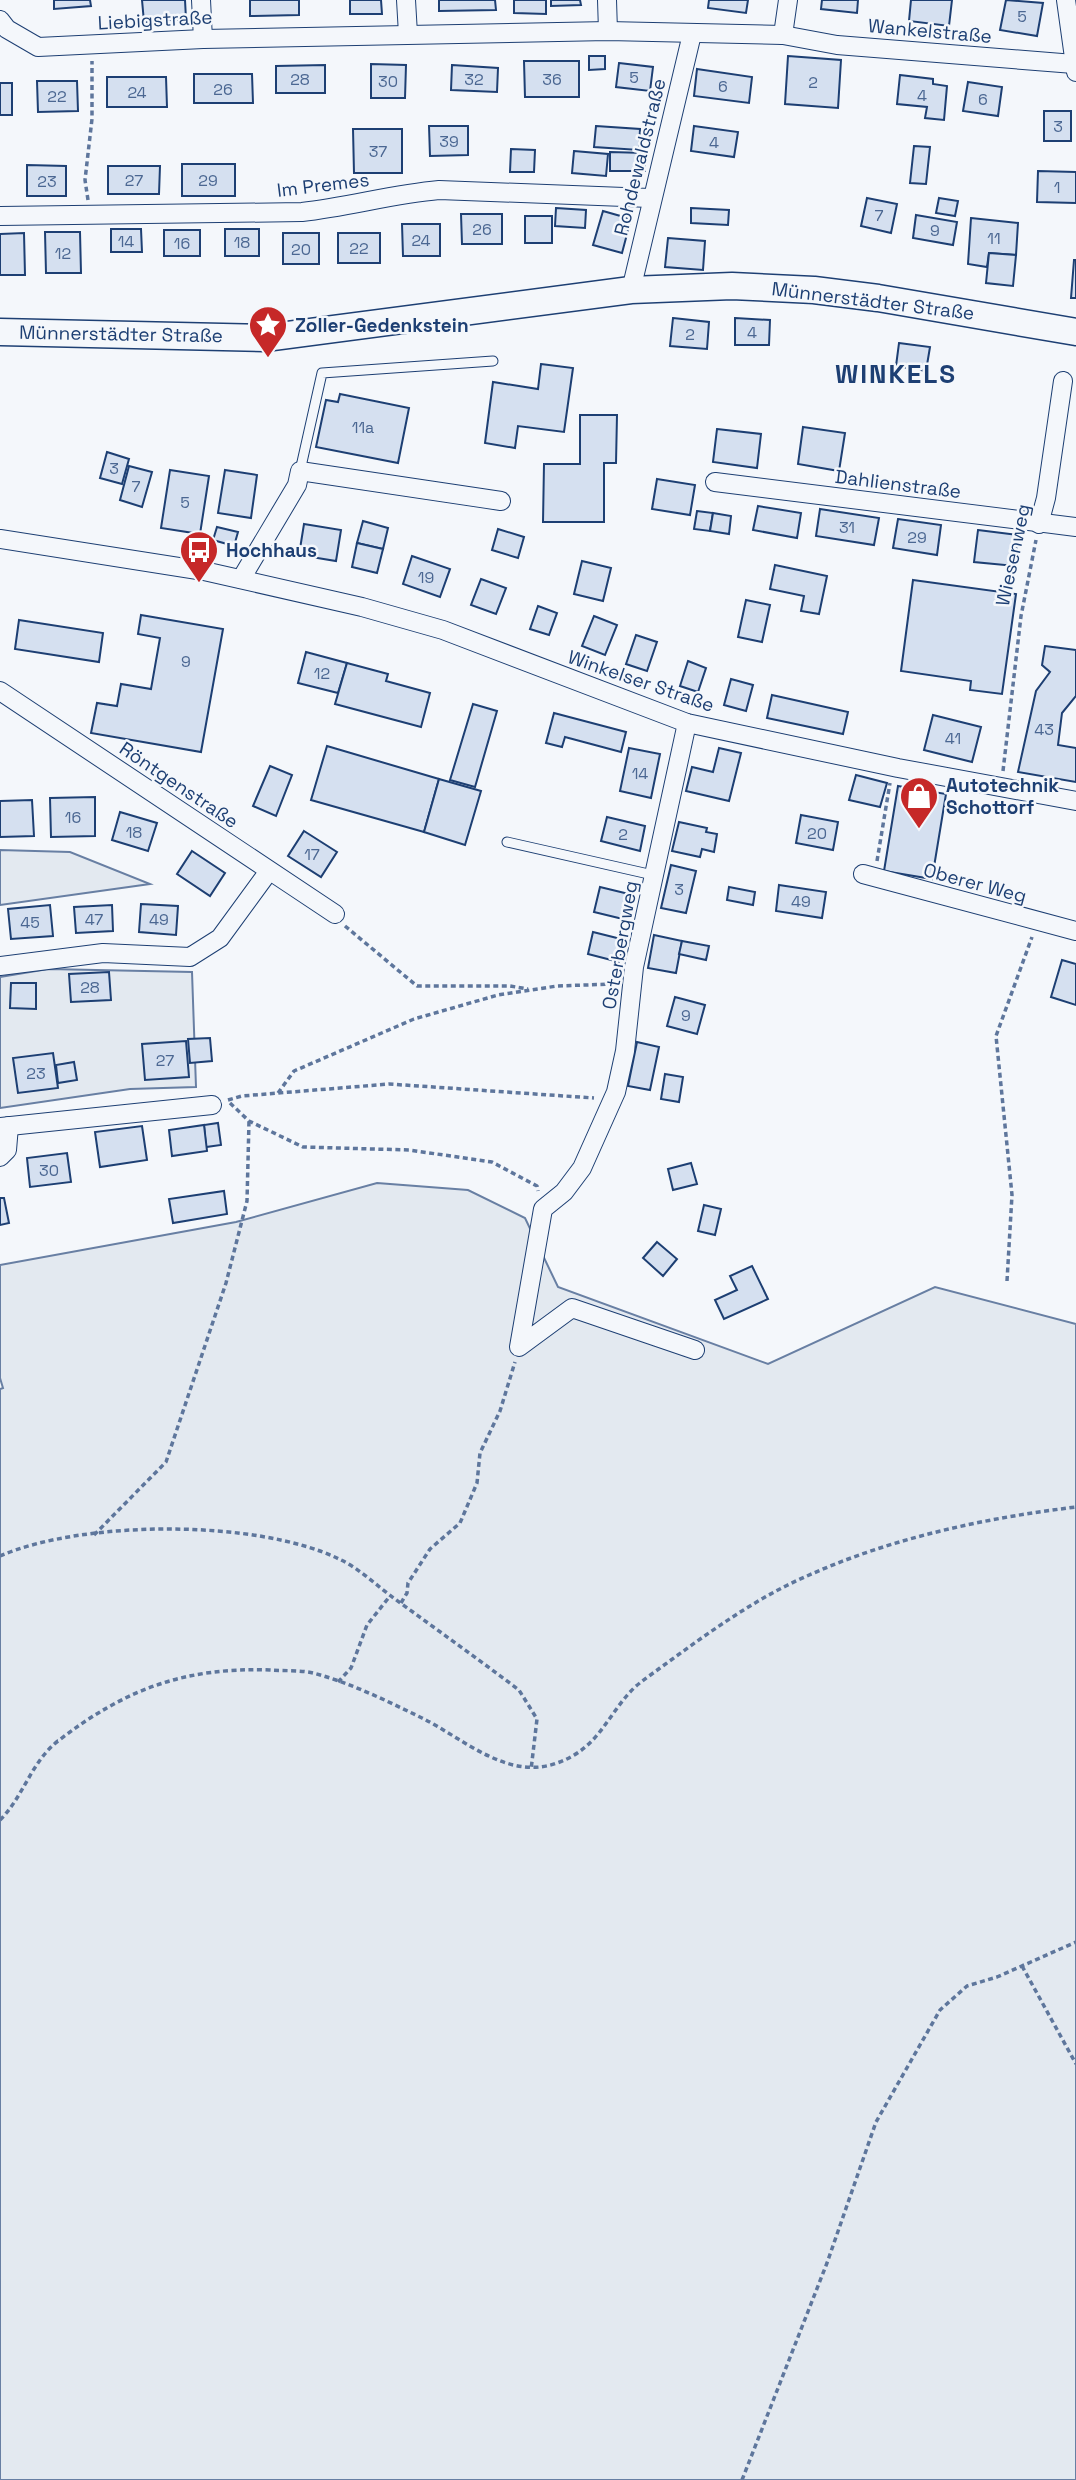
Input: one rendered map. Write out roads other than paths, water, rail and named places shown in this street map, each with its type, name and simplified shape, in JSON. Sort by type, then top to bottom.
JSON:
[{"type":"main road","name":"Münnerstädter Straße","points":[[0,331],[265,338],[631,290],[732,286],[814,290],[959,310],[1076,332]]},
{"type":"street","points":[[201,0],[203,39]]},
{"type":"street","points":[[406,0],[408,34]]},
{"type":"street","points":[[607,0],[608,31]]},
{"type":"street","points":[[783,35],[788,0]]},
{"type":"street","points":[[1066,0],[1075,68]]},
{"type":"street","name":"Liebigstraße","points":[[0,20],[7,29],[38,47],[203,39],[408,34],[608,31],[783,35]]},
{"type":"street","name":"Rohdewaldstraße","points":[[631,290],[650,198],[692,34]]},
{"type":"street","name":"Wankelstraße","points":[[783,35],[837,45],[1075,68]]},
{"type":"street","name":"Im Premes","points":[[0,216],[302,212],[348,207],[412,192],[439,190],[650,198]]},
{"type":"street","name":"Wiesenweg","points":[[1038,524],[1046,498],[1063,381]]},
{"type":"street","points":[[241,579],[297,485],[300,471],[501,501]]},
{"type":"street","name":"Dahlienstraße","points":[[715,482],[1076,527]]},
{"type":"street","name":"Winkelser Straße","points":[[0,539],[134,558],[241,579],[443,630],[687,723],[893,767],[1076,801]]},
{"type":"street","name":"Röntgenstraße","points":[[0,691],[338,919]]},
{"type":"street","name":"Osterbergweg","points":[[687,723],[653,875],[632,983],[625,1051],[613,1099],[582,1168],[564,1192],[543,1209],[519,1348],[572,1308],[695,1350]]},
{"type":"street","points":[[0,966],[103,953],[190,957],[220,938],[269,871]]},
{"type":"street","name":"Oberer Weg","points":[[869,876],[1076,931]]},
{"type":"street","points":[[0,1157],[7,1150],[5,1126],[220,1103]]},
{"type":"lane","points":[[300,471],[322,373],[493,361]]},
{"type":"lane","points":[[507,842],[653,875]]},
{"type":"place","name":"Zoller-Gedenkstein","points":[[268,359]]},
{"type":"place","name":"Hochhaus","points":[[199,584]]},
{"type":"place","name":"Autotechnik Schottorf","points":[[919,830]]},
{"type":"district","name":"WINKELS","points":[[896,374]]}]
